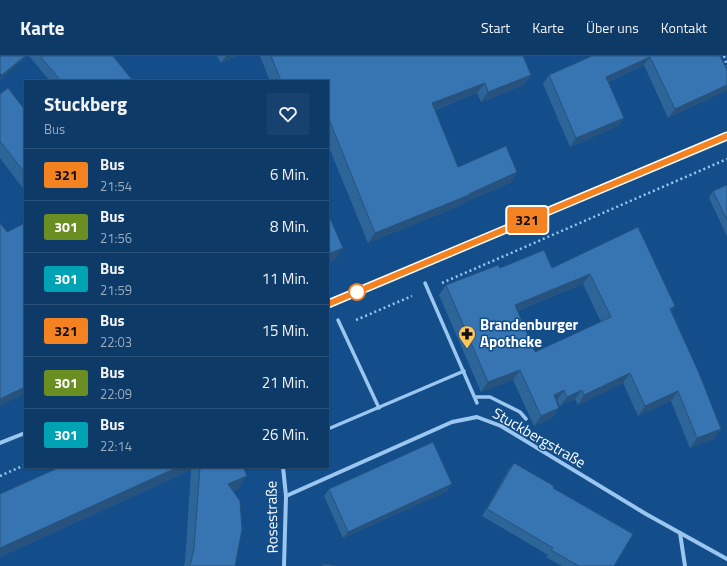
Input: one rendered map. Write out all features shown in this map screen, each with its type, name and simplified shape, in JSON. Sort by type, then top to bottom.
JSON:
[{"type":"street","points":[[329,304],[727,136]]},
{"type":"street","points":[[426,283],[477,403]]},
{"type":"street","points":[[338,320],[378,408]]},
{"type":"street","points":[[329,430],[464,371]]},
{"type":"street","points":[[475,397],[490,397],[520,412],[526,419]]},
{"type":"street","name":"Stuckbergstraße","points":[[286,496],[452,422],[477,417],[501,426],[646,514],[727,559]]},
{"type":"street","points":[[0,443],[24,433]]},
{"type":"street","name":"Rosestraße","points":[[283,468],[286,496],[284,566]]},
{"type":"street","points":[[680,533],[685,566]]},
{"type":"path","points":[[724,56],[727,66]]},
{"type":"path","points":[[342,326],[727,159]]},
{"type":"path","points":[[0,476],[24,465]]},
{"type":"building","points":[[0,56],[25,56],[2,75],[0,73]]},
{"type":"building","points":[[40,56],[113,56],[132,80],[60,80]]},
{"type":"building","points":[[271,56],[523,56],[531,75],[488,92],[485,83],[432,103],[458,167],[506,146],[517,172],[469,195],[375,233],[329,119],[329,80],[281,80]]},
{"type":"building","points":[[592,56],[720,56],[727,70],[727,85],[675,109],[650,57],[606,77],[624,118],[576,138],[549,75]]},
{"type":"building","points":[[8,88],[24,109],[24,172],[0,141],[0,94]]},
{"type":"building","points":[[727,185],[727,220],[713,191]]},
{"type":"building","points":[[329,216],[343,248],[329,254]]},
{"type":"building","points":[[0,223],[7,232],[24,224],[24,387],[0,399]]},
{"type":"building","points":[[638,227],[675,306],[670,309],[699,373],[721,429],[697,438],[678,391],[645,406],[630,373],[584,395],[582,390],[567,397],[564,390],[554,395],[559,408],[541,416],[520,370],[488,382],[446,285],[498,265],[500,268],[544,250],[552,268]],"holes":[[[590,274],[611,317],[535,352],[515,305]]]},
{"type":"building","points":[[433,442],[452,484],[348,532],[329,489]]},
{"type":"building","points":[[514,463],[554,486],[553,488],[633,534],[614,566],[579,566],[551,550],[553,548],[487,509]]},
{"type":"building","points":[[58,468],[176,468],[0,548],[0,494]]},
{"type":"building","points":[[200,468],[243,468],[247,476],[228,484],[240,501],[242,529],[235,566],[190,566],[194,549]]},
{"type":"building","points":[[323,564],[337,566],[323,566]]},
{"type":"bus line","name":"321","points":[[329,304],[727,136]]},
{"type":"place","name":"Brandenburger Apotheke","points":[[467,349]]}]
